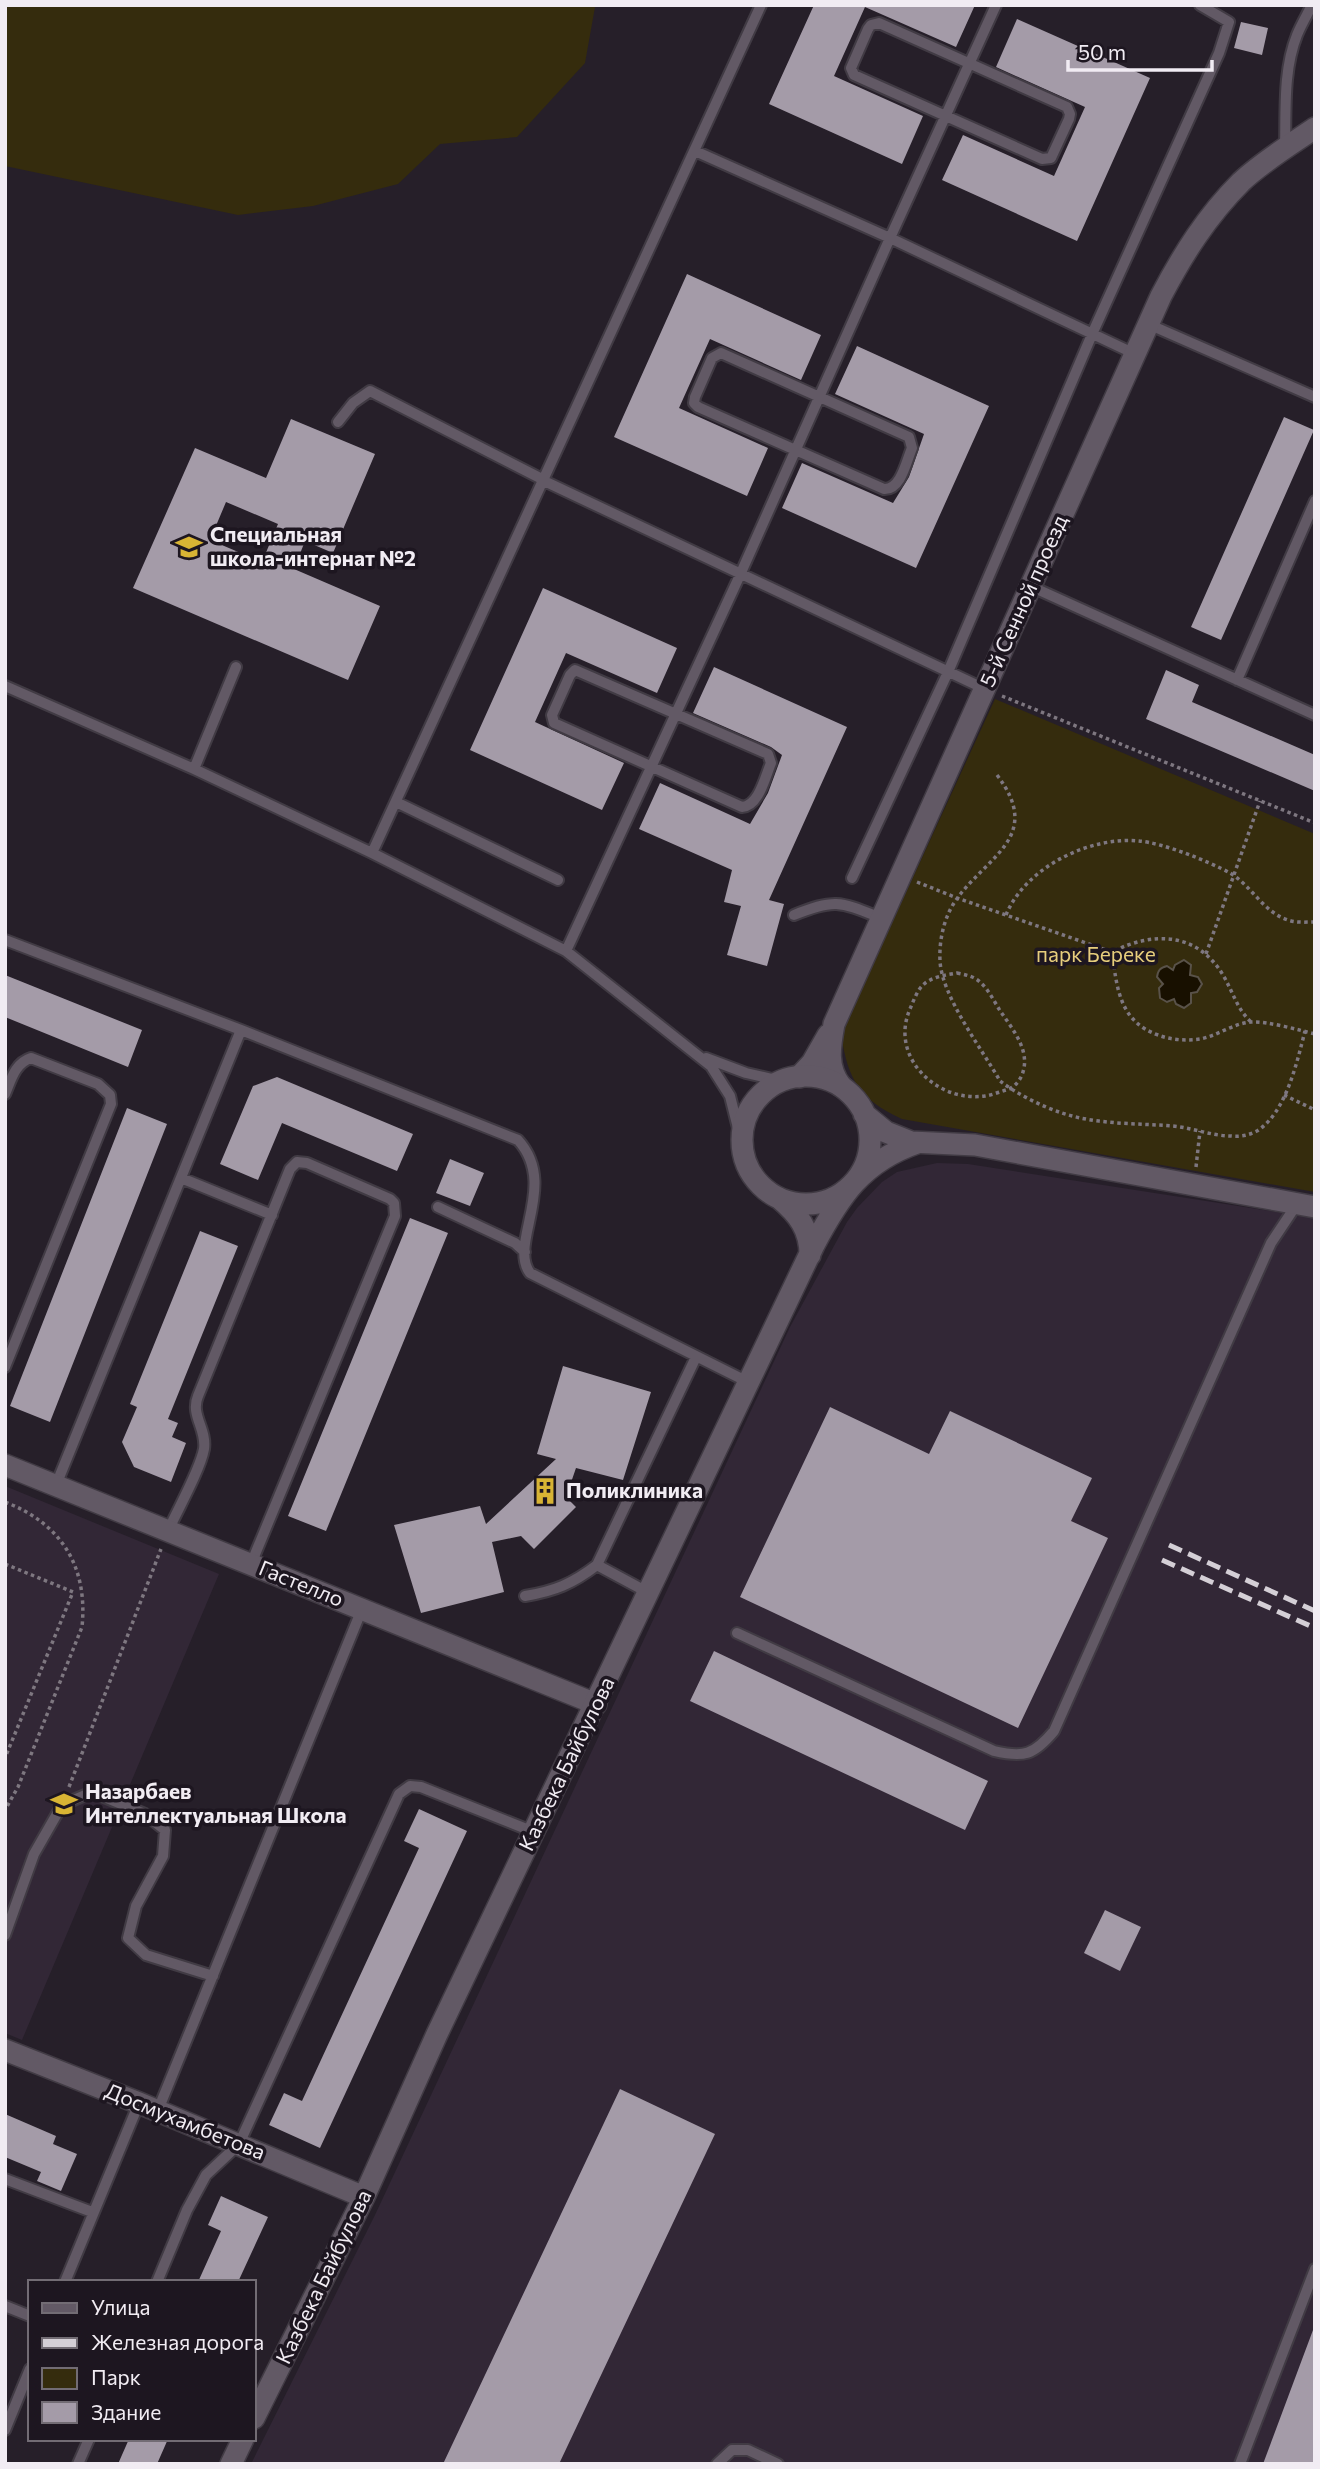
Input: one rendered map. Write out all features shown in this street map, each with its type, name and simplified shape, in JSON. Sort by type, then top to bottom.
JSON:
[{"type":"street","name":"5-й Сенной проезд","points":[[841,1086],[833,1073],[830,1060],[834,1024],[1148,324],[1183,253],[1242,181],[1315,128]]},
{"type":"street","points":[[810,1255],[808,1234],[803,1223],[753,1175],[743,1148],[744,1127],[751,1108],[764,1093],[790,1079],[816,1057],[834,1024]]},
{"type":"street","points":[[775,1195],[793,1202],[813,1203],[832,1198],[849,1187],[862,1172],[868,1153],[870,1133],[855,1098],[841,1086],[820,1078],[790,1079]]},
{"type":"street","points":[[864,1114],[892,1136],[917,1143],[975,1145],[1306,1205]]},
{"type":"street","name":"Казбека Байбулова","points":[[256,2414],[364,2197],[437,2034],[810,1255],[849,1187],[886,1156],[917,1143]]},
{"type":"street","name":"Гастелло","points":[[5,1465],[596,1704]]},
{"type":"street","name":"Досмухамбетова","points":[[5,2050],[364,2197]]},
{"type":"street","points":[[231,2464],[242,2441]]},
{"type":"lane","points":[[372,853],[761,5]]},
{"type":"lane","points":[[566,951],[740,575],[996,5]]},
{"type":"lane","points":[[852,878],[948,672],[1093,332],[1219,52],[1228,22],[1200,5]]},
{"type":"lane","points":[[1285,149],[1287,83],[1291,58],[1297,36],[1312,5]]},
{"type":"lane","points":[[875,24],[883,24],[970,63],[1067,107],[1070,114],[1053,154],[1048,159],[1042,159],[854,75],[852,65],[868,29],[875,24]]},
{"type":"lane","points":[[695,151],[890,238],[1135,354]]},
{"type":"lane","points":[[1148,324],[1315,397]]},
{"type":"lane","points":[[724,354],[819,396],[909,437],[912,448],[896,485],[891,489],[884,489],[795,450],[695,405],[695,397],[712,358],[724,354]]},
{"type":"lane","points":[[338,422],[353,403],[370,390],[542,479],[985,689]]},
{"type":"lane","points":[[1237,680],[1315,501]]},
{"type":"lane","points":[[1031,586],[1315,715]]},
{"type":"lane","points":[[194,769],[236,667]]},
{"type":"lane","points":[[580,671],[763,752],[771,758],[754,802],[742,807],[652,767],[554,723],[552,715],[572,672],[580,671]]},
{"type":"lane","points":[[5,686],[194,769],[372,853],[566,951],[697,1054],[716,1073],[730,1096],[743,1148]]},
{"type":"lane","points":[[396,802],[558,880]]},
{"type":"lane","points":[[794,915],[820,904],[836,903],[881,918]]},
{"type":"lane","points":[[5,940],[518,1140],[527,1149],[535,1182],[525,1252],[525,1264],[530,1273],[750,1382]]},
{"type":"lane","points":[[56,1485],[241,1030]]},
{"type":"lane","points":[[697,1054],[746,1073],[790,1079]]},
{"type":"lane","points":[[5,1094],[17,1067],[26,1058],[31,1058],[98,1084],[110,1095],[111,1104],[5,1367]]},
{"type":"lane","points":[[168,1531],[204,1447],[202,1430],[194,1409],[195,1401],[290,1169],[302,1161],[386,1196],[396,1209],[251,1564]]},
{"type":"lane","points":[[181,1178],[272,1215]]},
{"type":"lane","points":[[737,1633],[993,1751],[1012,1755],[1026,1754],[1041,1747],[1054,1731],[1271,1243],[1306,1205]]},
{"type":"lane","points":[[438,1207],[515,1243],[525,1252]]},
{"type":"lane","points":[[525,1596],[554,1591],[578,1580],[597,1565],[696,1357]]},
{"type":"lane","points":[[597,1565],[649,1593]]},
{"type":"lane","points":[[66,2280],[92,2212],[149,2107],[213,1976],[362,1609]]},
{"type":"lane","points":[[158,2280],[187,2210],[206,2175],[239,2144],[399,1794],[411,1786],[421,1787],[534,1832]]},
{"type":"lane","points":[[5,1935],[34,1854],[62,1805],[92,1793],[145,1814],[165,1830],[163,1856],[136,1906],[128,1938],[146,1955],[213,1976]]},
{"type":"lane","points":[[5,2179],[92,2212]]},
{"type":"lane","points":[[1240,2464],[1315,2269]]},
{"type":"lane","points":[[5,2306],[28,2315]]},
{"type":"lane","points":[[5,2430],[28,2374]]},
{"type":"lane","points":[[78,2464],[88,2441]]},
{"type":"lane","points":[[717,2464],[733,2450],[748,2451],[778,2464]]},
{"type":"path","points":[[985,689],[1315,824]]},
{"type":"path","points":[[997,775],[1012,797],[1015,811],[1010,838],[1004,850],[957,898],[944,922],[940,963],[946,989],[1000,1080],[1011,1089],[1059,1112],[1088,1120],[1175,1126],[1230,1136],[1248,1135],[1270,1119],[1284,1095],[1296,1069],[1305,1031]]},
{"type":"path","points":[[1206,955],[1260,801]]},
{"type":"path","points":[[1006,915],[1017,893],[1037,873],[1072,852],[1111,842],[1139,841],[1185,854],[1234,876],[1278,916],[1291,921],[1315,922]]},
{"type":"path","points":[[901,876],[1112,952],[1128,943],[1155,937],[1169,937],[1194,947],[1206,955],[1223,976],[1241,1012],[1251,1022]]},
{"type":"path","points":[[1112,952],[1117,988],[1127,1013],[1147,1031],[1173,1040],[1201,1039],[1251,1022],[1315,1034]]},
{"type":"path","points":[[943,975],[970,975],[982,983],[1019,1041],[1024,1053],[1025,1067],[1020,1079],[1011,1089],[984,1097],[957,1094],[933,1082],[912,1064],[904,1038],[909,1012],[921,986],[943,975]]},
{"type":"path","points":[[1284,1095],[1315,1110]]},
{"type":"path","points":[[1193,1185],[1200,1131]]},
{"type":"path","points":[[5,1502],[37,1517],[62,1542],[78,1573],[83,1609],[82,1627],[18,1787],[5,1810]]},
{"type":"path","points":[[62,1805],[168,1531]]},
{"type":"path","points":[[5,1564],[73,1592],[5,1758]]},
{"type":"shaded area","points":[[1184,960],[1191,965],[1190,975],[1198,977],[1202,984],[1197,992],[1191,993],[1191,1003],[1184,1008],[1176,1004],[1174,999],[1167,1002],[1160,998],[1159,988],[1163,984],[1157,977],[1161,969],[1167,966],[1173,970],[1175,965]]},
{"type":"shaded area","points":[[937,1163],[968,1164],[1315,1218],[1315,2464],[251,2464],[375,2215],[790,1327],[857,1208],[882,1182],[897,1172]]},
{"type":"shaded area","name":"Назарбаев Интеллектуальная Школа","points":[[5,1486],[219,1574],[22,2040],[5,2033]]},
{"type":"green space","points":[[5,5],[601,5],[595,7],[585,63],[517,137],[440,144],[398,184],[313,206],[238,215],[5,166]]},
{"type":"green space","name":"парк Береке","points":[[995,699],[1315,834],[1315,1192],[902,1119],[875,1104],[858,1086],[847,1064],[841,1034]]},
{"type":"building","points":[[814,5],[975,5],[956,47],[865,7],[834,76],[923,116],[902,164],[769,104]]},
{"type":"building","points":[[1017,19],[1150,78],[1077,241],[942,180],[963,135],[1054,176],[1085,107],[996,67]]},
{"type":"building","points":[[1241,22],[1268,28],[1262,55],[1234,48]]},
{"type":"building","points":[[687,274],[821,335],[801,380],[710,339],[679,408],[768,448],[747,496],[614,437]]},
{"type":"building","points":[[857,346],[989,406],[916,568],[782,508],[802,463],[893,503],[909,477],[924,434],[835,394]]},
{"type":"building","points":[[1284,417],[1314,430],[1221,640],[1191,627]]},
{"type":"building","name":"Специальная школа-интернат №2","points":[[291,419],[375,454],[333,553],[305,541],[294,569],[380,606],[348,680],[133,588],[195,448],[266,478]],"holes":[[[226,502],[278,524],[262,562],[210,540]]]},
{"type":"building","points":[[543,588],[677,648],[657,693],[566,653],[535,722],[624,763],[602,810],[470,750]]},
{"type":"building","points":[[714,667],[847,727],[769,900],[784,904],[767,966],[727,955],[741,906],[724,902],[732,870],[639,829],[660,783],[750,824],[768,793],[782,755],[771,747],[693,713]]},
{"type":"building","points":[[1166,670],[1199,685],[1192,702],[1315,755],[1315,791],[1146,719]]},
{"type":"building","points":[[5,975],[142,1030],[128,1067],[5,1017]]},
{"type":"building","points":[[277,1077],[413,1134],[397,1171],[282,1123],[258,1180],[220,1164],[253,1086]]},
{"type":"building","points":[[127,1108],[167,1124],[50,1422],[10,1406]]},
{"type":"building","points":[[450,1159],[484,1173],[470,1206],[436,1193]]},
{"type":"building","points":[[410,1218],[448,1233],[326,1531],[288,1516]]},
{"type":"building","points":[[200,1231],[238,1246],[168,1419],[178,1423],[172,1437],[186,1443],[171,1482],[134,1467],[122,1442],[137,1407],[130,1404]]},
{"type":"building","name":"Поликлиника","points":[[563,1366],[651,1392],[623,1480],[576,1468],[566,1497],[576,1507],[534,1549],[521,1536],[492,1542],[504,1592],[421,1613],[394,1525],[480,1506],[486,1524],[556,1459],[537,1454]]},
{"type":"building","points":[[830,1407],[929,1454],[950,1411],[1092,1478],[1071,1521],[1108,1538],[1018,1728],[740,1597]]},
{"type":"building","points":[[714,1651],[988,1781],[965,1830],[690,1701]]},
{"type":"building","points":[[419,1809],[467,1831],[320,2148],[269,2125],[284,2093],[302,2101],[419,1848],[404,1841]]},
{"type":"building","points":[[1105,1910],[1141,1927],[1120,1971],[1084,1953]]},
{"type":"building","points":[[620,2089],[715,2134],[559,2464],[443,2464]]},
{"type":"building","points":[[5,2114],[56,2136],[53,2144],[77,2154],[61,2191],[37,2181],[41,2172],[5,2157]]},
{"type":"building","points":[[221,2196],[268,2217],[239,2280],[199,2280],[221,2231],[208,2225]]},
{"type":"building","points":[[1313,2330],[1315,2464],[1263,2464]]},
{"type":"building","points":[[128,2441],[167,2441],[157,2464],[118,2464]]},
{"type":"railway","points":[[1169,1545],[1315,1611]]},
{"type":"railway","points":[[1162,1560],[1315,1628]]},
{"type":"place","name":"Специальная школа-интернат №2","points":[[189,547]]},
{"type":"place","name":"Поликлиника","points":[[545,1491]]},
{"type":"place","name":"Назарбаев Интеллектуальная Школа","points":[[64,1804]]}]
